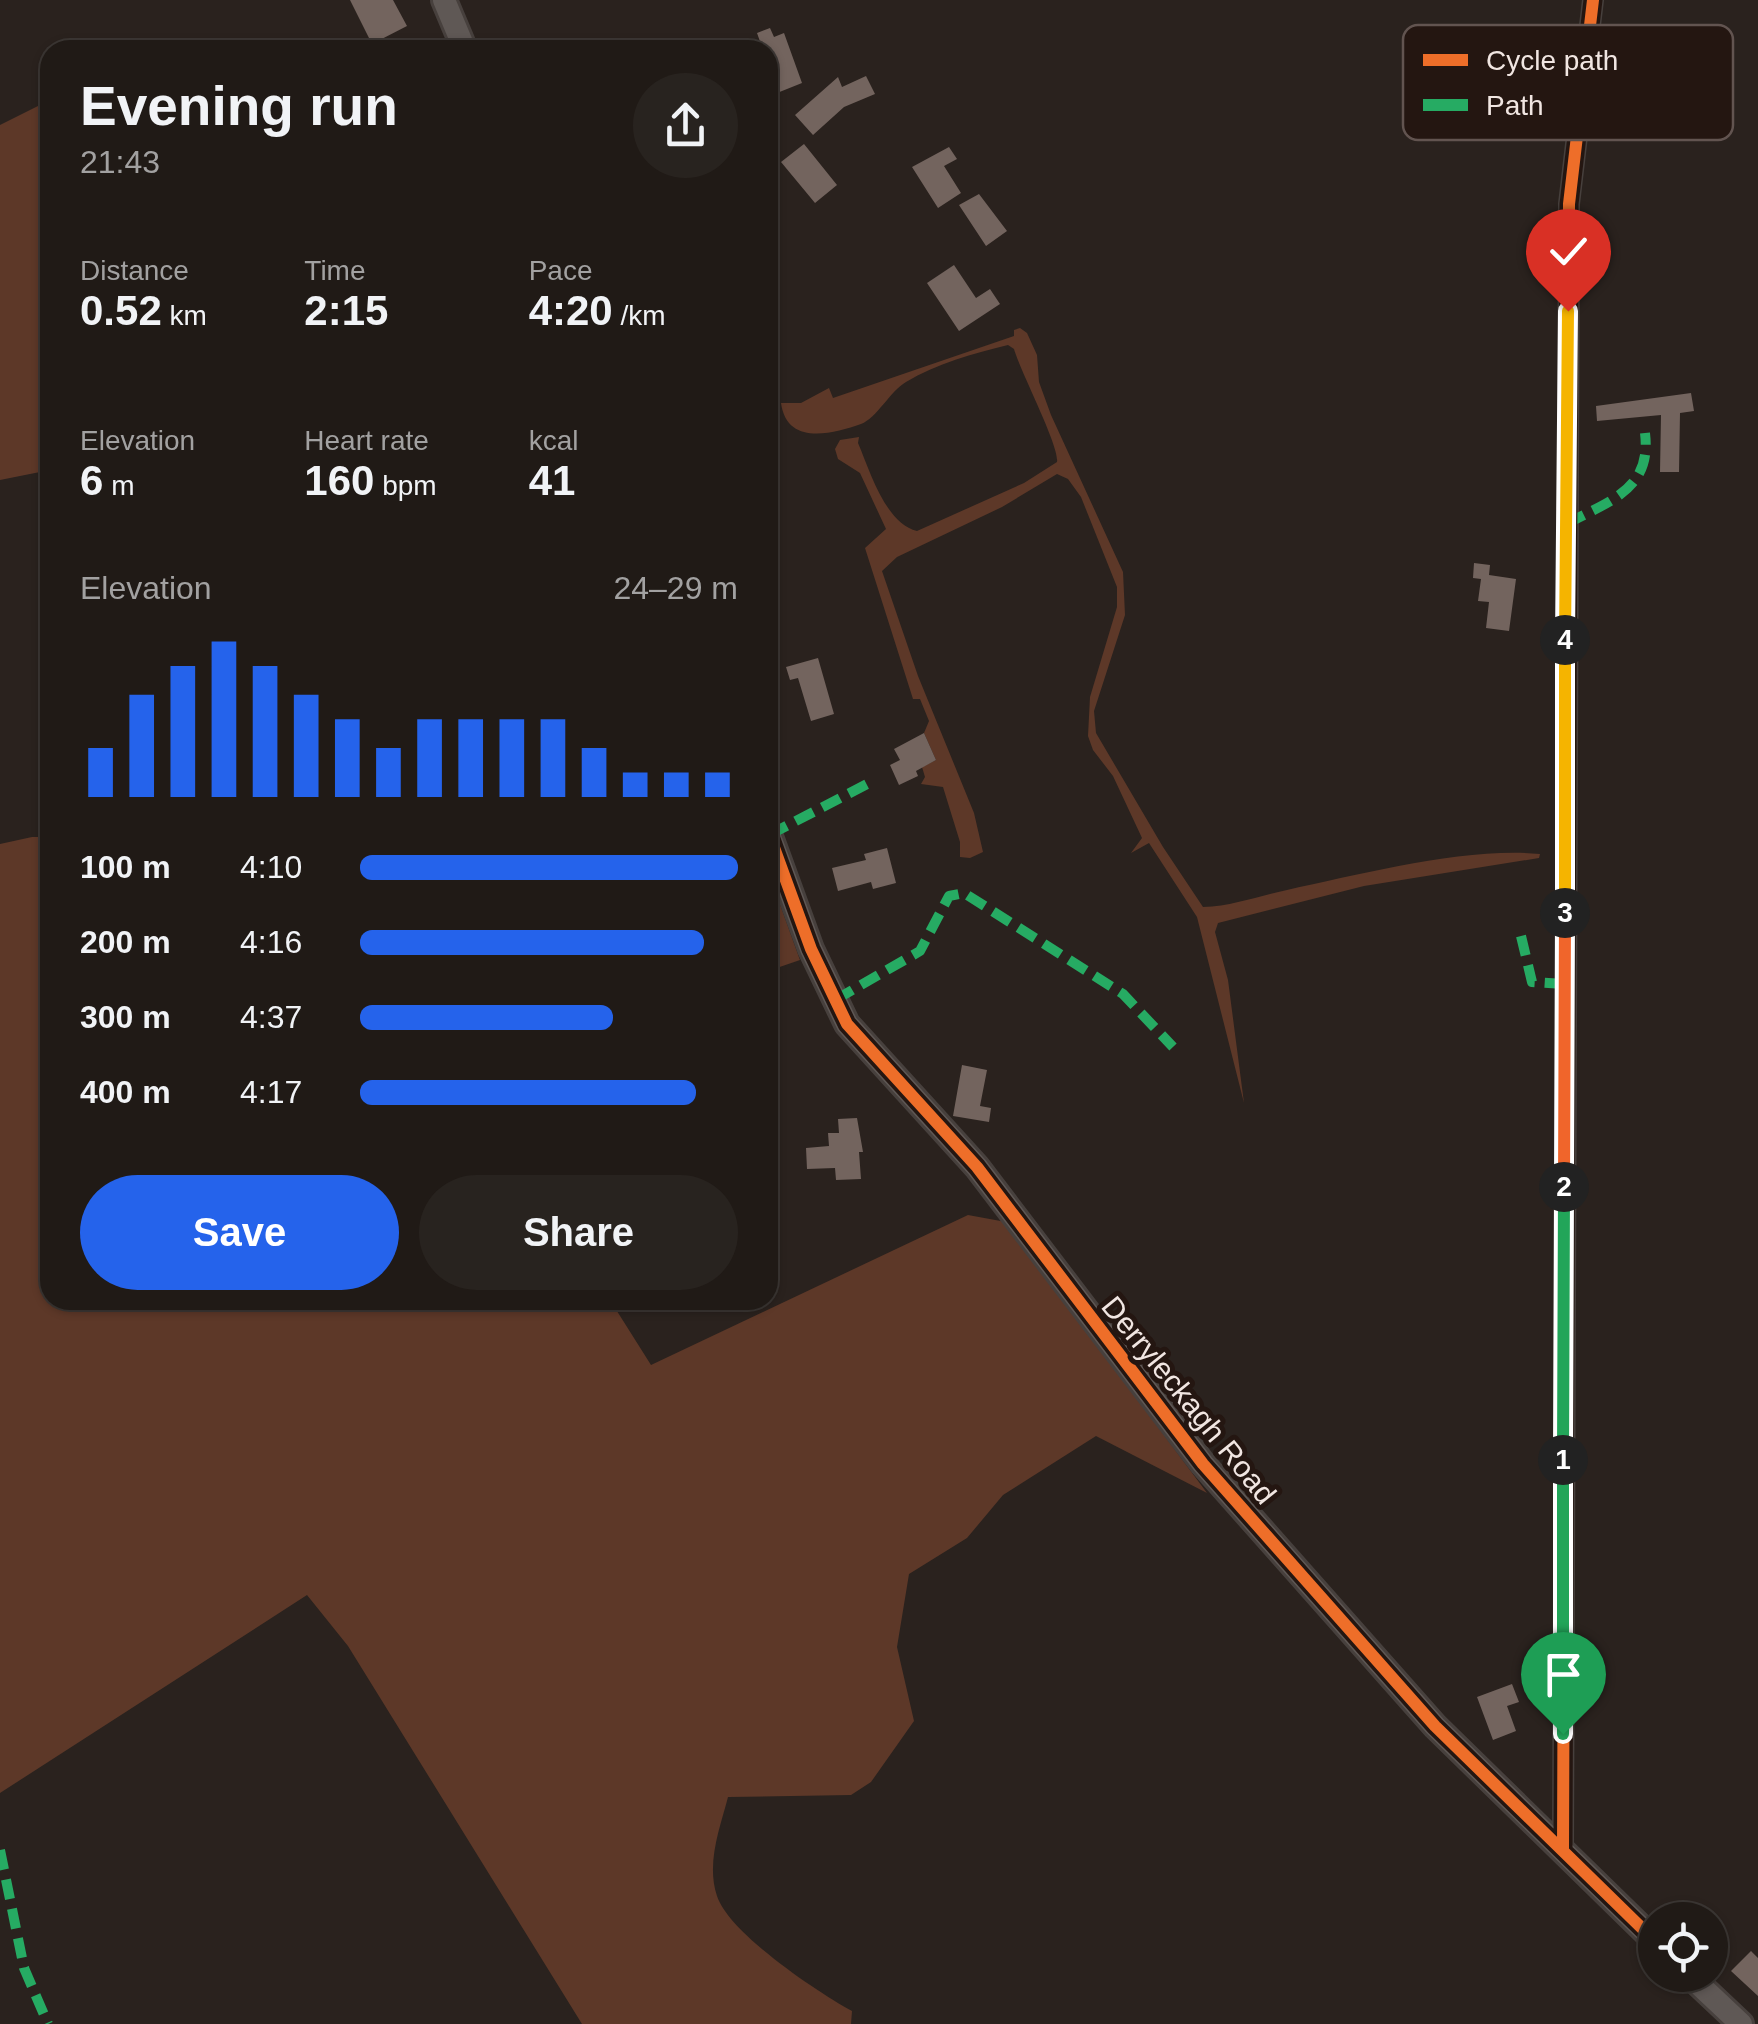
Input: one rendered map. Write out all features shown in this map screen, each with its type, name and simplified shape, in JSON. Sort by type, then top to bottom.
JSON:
[{"type":"street","points":[[444,0],[461,40]]},
{"type":"street","points":[[1590,25],[1593,0]]},
{"type":"street","points":[[1562,1849],[1569,204],[1577,140]]},
{"type":"street","name":"Derryleckagh Road","points":[[778,859],[812,949],[847,1024],[977,1167],[1203,1464],[1435,1726],[1638,1924]]},
{"type":"street","points":[[1707,1992],[1741,2024]]},
{"type":"shaded area","points":[[40,105],[40,472],[0,480],[0,125]]},
{"type":"shaded area","points":[[1020,328],[1027,333],[1037,355],[1039,382],[1051,415],[1123,572],[1125,615],[1094,711],[1096,733],[1203,907],[1447,858],[1540,854],[1539,858],[1364,886],[1218,923],[1215,932],[1228,980],[1244,1103],[1197,917],[1149,843],[1131,853],[1142,838],[1113,776],[1093,750],[1088,736],[1090,697],[1117,607],[1117,587],[1081,497],[1068,479],[1057,474],[1002,507],[897,557],[882,571],[918,676],[974,813],[983,852],[970,858],[960,857],[960,842],[943,787],[921,784],[925,777],[922,767],[936,760],[924,733],[929,721],[920,699],[913,699],[865,548],[886,529],[860,473],[838,459],[835,449],[840,440],[859,437],[858,443],[887,507],[917,531],[1024,483],[1057,462],[1053,441],[1014,349],[1008,345],[995,348],[930,370],[900,386],[861,424],[812,433],[792,426],[785,417],[781,403],[801,403],[829,388],[833,398],[1014,336],[1014,330]]},
{"type":"shaded area","points":[[40,837],[40,1310],[616,1310],[651,1365],[767,1310],[778,1310],[778,1305],[968,1215],[1006,1222],[1207,1493],[1096,1436],[1003,1495],[967,1538],[909,1574],[897,1647],[914,1721],[871,1782],[851,1795],[728,1797],[715,1846],[713,1871],[717,1896],[725,1911],[776,1960],[852,2011],[851,2024],[582,2024],[348,1646],[307,1595],[0,1793],[0,844]]},
{"type":"shaded area","points":[[778,899],[800,960],[778,968]]},
{"type":"building","points":[[350,0],[393,0],[407,26],[380,40],[370,40]]},
{"type":"building","points":[[770,28],[774,37],[784,33],[802,83],[778,93],[778,40],[759,40],[757,33]]},
{"type":"building","points":[[866,76],[875,94],[844,107],[813,135],[795,115],[838,77],[842,87]]},
{"type":"building","points":[[804,144],[837,185],[815,203],[781,162]]},
{"type":"building","points":[[949,147],[957,159],[944,166],[961,193],[938,208],[912,167]]},
{"type":"building","points":[[979,194],[1007,231],[986,246],[959,205]]},
{"type":"building","points":[[954,265],[976,298],[990,289],[1000,304],[959,331],[927,283]]},
{"type":"building","points":[[1691,393],[1694,411],[1680,413],[1679,472],[1660,472],[1661,415],[1597,421],[1596,406]]},
{"type":"building","points":[[1474,563],[1490,565],[1489,575],[1516,579],[1509,631],[1486,628],[1489,602],[1478,601],[1481,579],[1473,578]]},
{"type":"building","points":[[818,658],[834,714],[811,721],[798,678],[790,680],[786,667]]},
{"type":"building","points":[[924,733],[936,760],[916,771],[918,776],[899,785],[890,765],[900,760],[894,749]]},
{"type":"building","points":[[887,848],[896,883],[873,889],[871,882],[838,891],[832,868],[866,860],[864,854]]},
{"type":"building","points":[[962,1065],[987,1070],[980,1106],[991,1108],[989,1122],[953,1116]]},
{"type":"building","points":[[857,1118],[863,1152],[859,1152],[861,1179],[836,1180],[835,1168],[807,1169],[806,1148],[829,1146],[828,1133],[839,1133],[838,1119]]},
{"type":"building","points":[[1512,1684],[1519,1702],[1507,1706],[1516,1731],[1493,1740],[1477,1697]]},
{"type":"building","points":[[1751,1951],[1758,1958],[1758,1996],[1731,1971]]},
{"type":"marked path","points":[[1566,524],[1612,500],[1634,481],[1642,468],[1645,433]]},
{"type":"marked path","points":[[778,830],[873,781]]},
{"type":"marked path","points":[[835,1000],[920,951],[949,896],[964,893],[1123,994],[1173,1047]]},
{"type":"marked path","points":[[1521,936],[1532,982],[1564,984]]},
{"type":"marked path","points":[[0,1850],[24,1968],[48,2024]]},
{"type":"cycle path","points":[[1590,25],[1593,0]]},
{"type":"cycle path","points":[[1563,1849],[1569,204],[1577,140]]},
{"type":"cycle path","points":[[778,858],[811,949],[847,1024],[977,1167],[1203,1464],[1435,1726],[1638,1924]]},
{"type":"route","points":[[1563,1734],[1568,311]]}]
